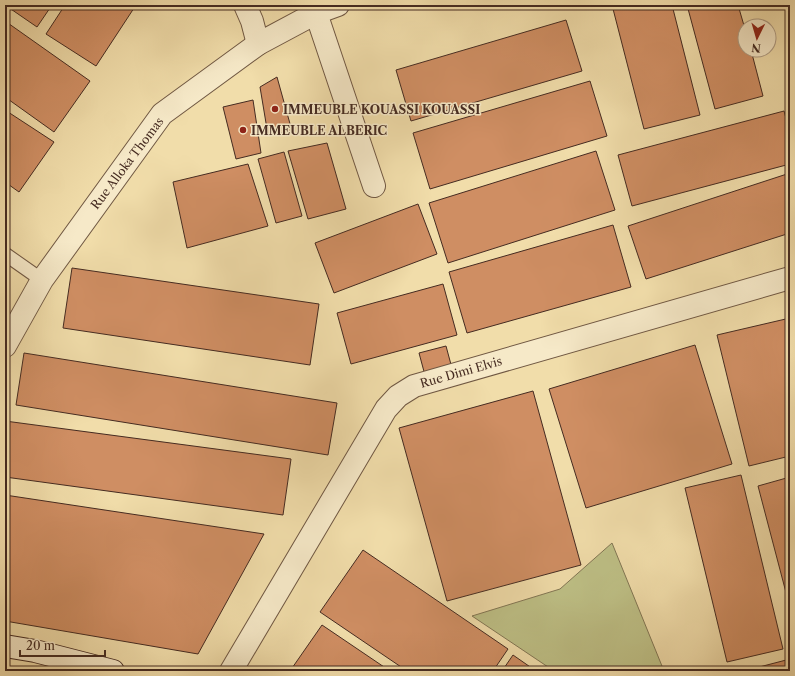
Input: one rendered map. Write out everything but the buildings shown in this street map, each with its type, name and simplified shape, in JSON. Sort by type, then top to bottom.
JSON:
[{"type":"street","points":[[245,5],[252,21],[258,44]]},
{"type":"street","name":"Rue Alloka Thomas","points":[[5,346],[42,280],[162,114],[258,44],[316,14],[338,5]]},
{"type":"street","points":[[316,14],[374,186]]},
{"type":"street","name":"Rue Dimi Elvis","points":[[231,671],[386,409],[398,396],[414,386],[790,278]]},
{"type":"street","points":[[5,646],[35,651],[113,671]]},
{"type":"lane","points":[[5,254],[42,280]]},
{"type":"green space","points":[[612,543],[664,671],[554,671],[472,616],[560,589]]},
{"type":"place","name":"IMMEUBLE KOUASSI KOUASSI","points":[[275,109]]},
{"type":"place","name":"IMMEUBLE ALBERIC","points":[[243,130]]}]
